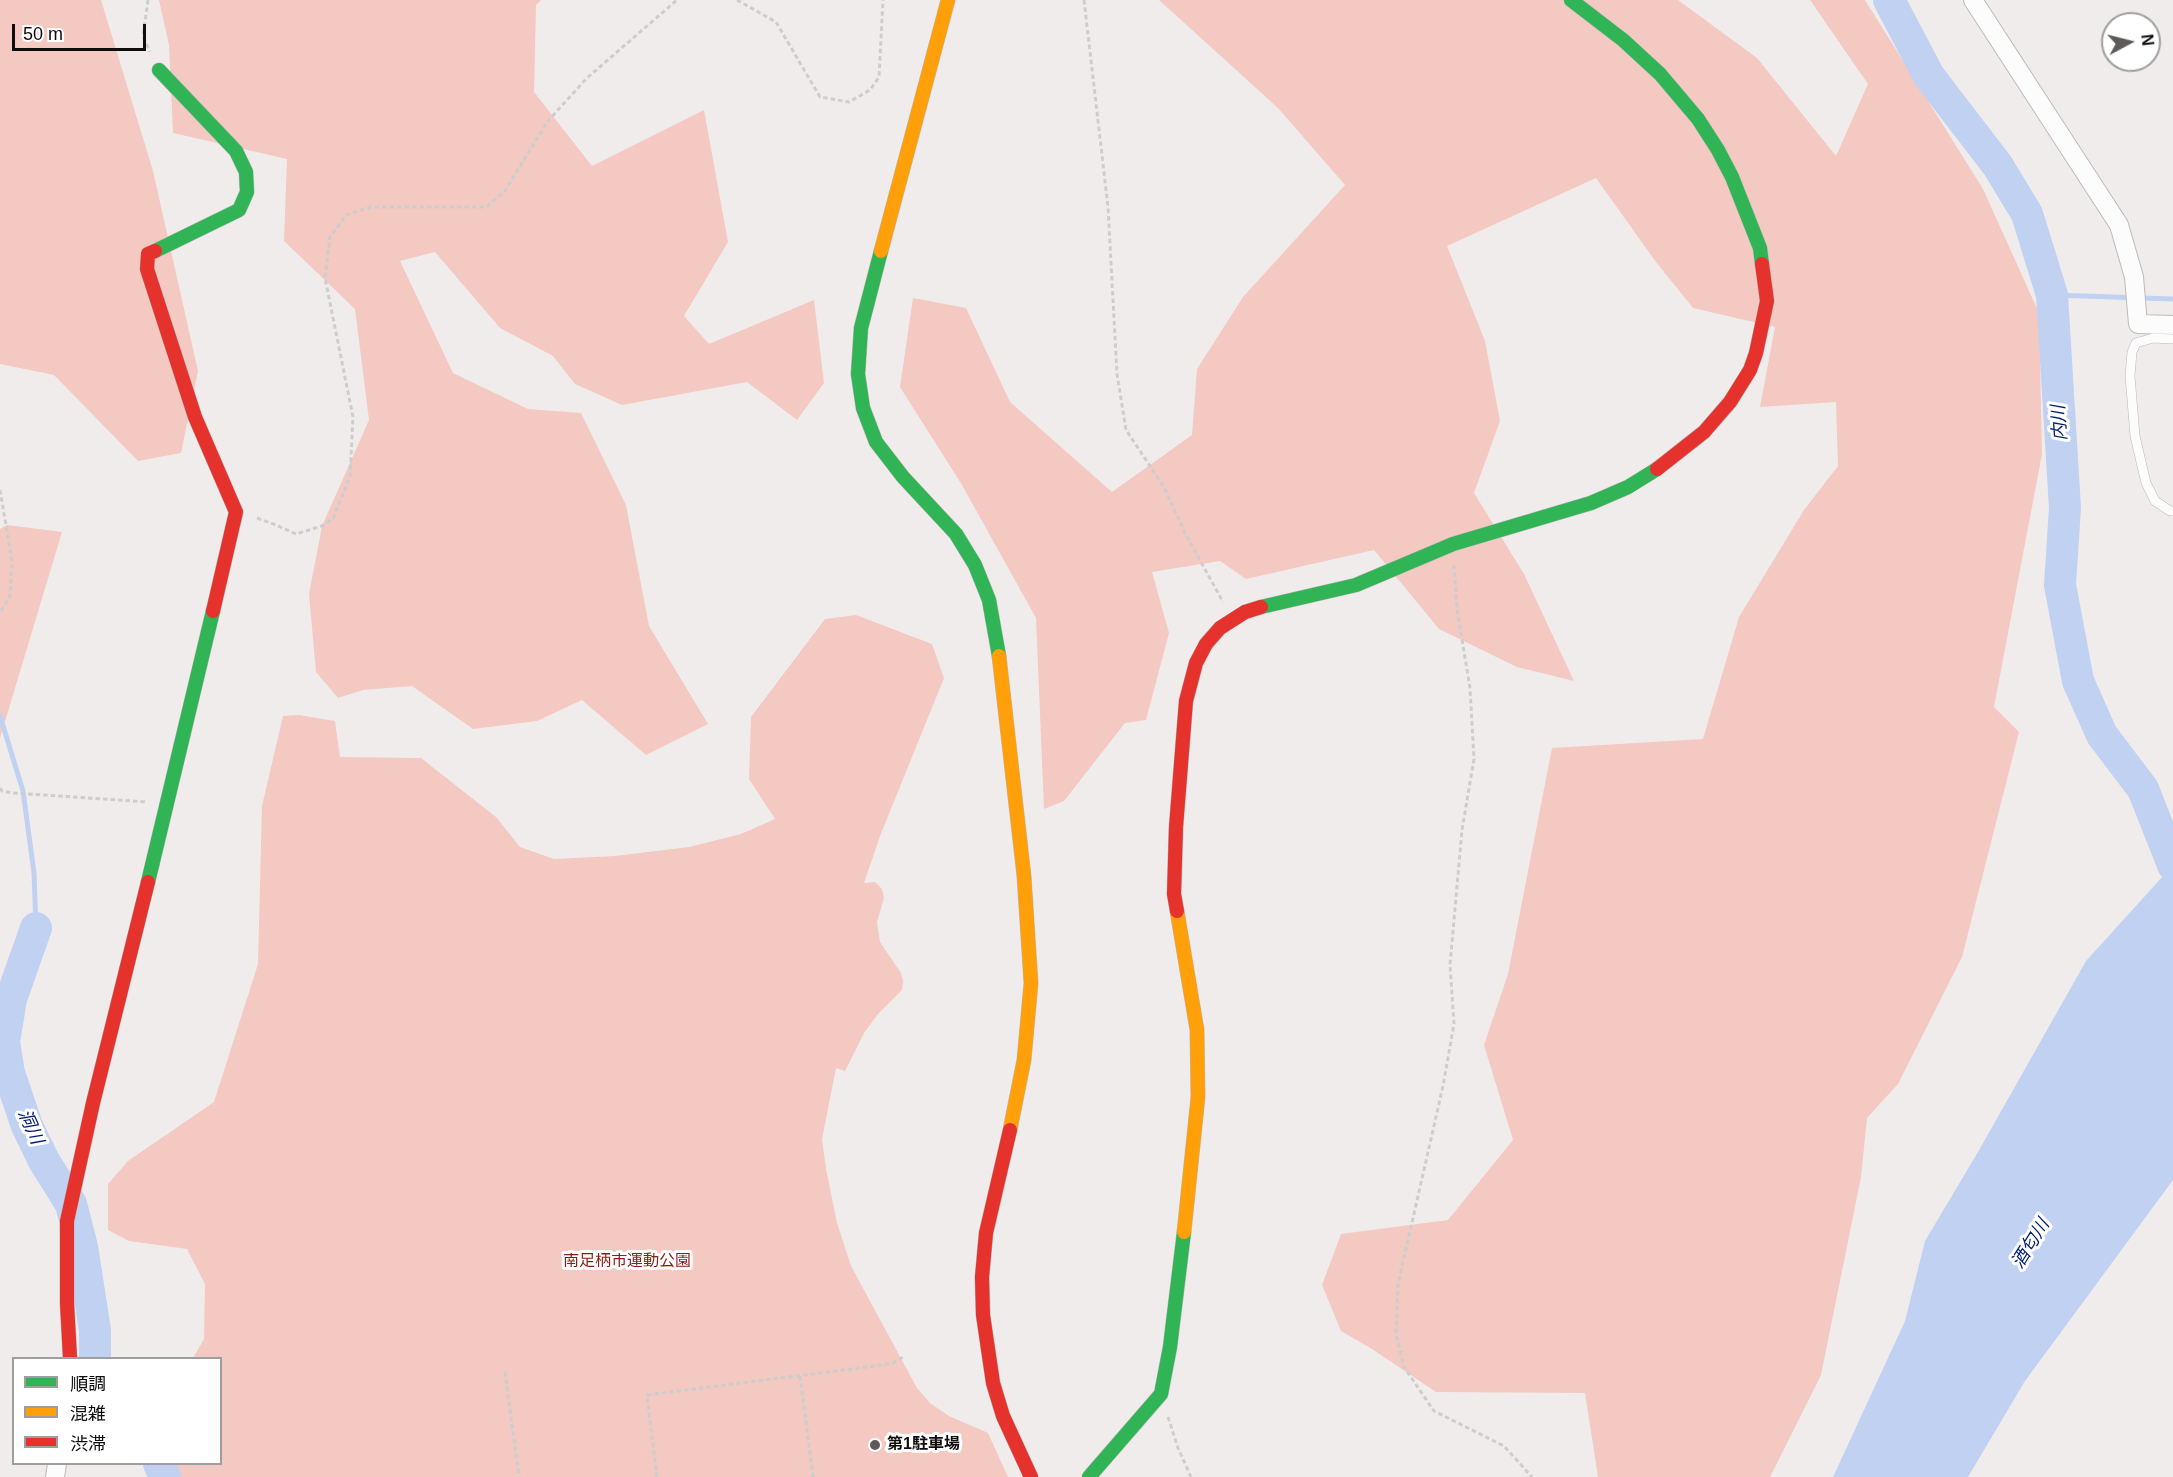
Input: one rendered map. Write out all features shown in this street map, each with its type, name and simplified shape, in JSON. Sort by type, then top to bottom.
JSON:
[{"type":"street","points":[[948,0],[861,328],[858,374],[863,408],[876,442],[903,477],[956,534],[975,565],[989,600],[998,651],[1024,876],[1031,983],[1024,1060],[986,1233],[982,1277],[983,1314],[986,1348],[993,1383],[1003,1416],[1031,1477]]},
{"type":"street","points":[[1089,1477],[1161,1394],[1170,1347],[1192,1171],[1198,1097],[1197,1030],[1174,894],[1176,827],[1186,702],[1196,663],[1206,644],[1220,628],[1233,619],[1261,607],[1356,585],[1453,544],[1591,503],[1628,487],[1664,465],[1704,432],[1730,402],[1750,370],[1756,353],[1767,301],[1760,248],[1732,177],[1718,150],[1698,119],[1660,74],[1623,40],[1570,0]]},
{"type":"street","points":[[1973,0],[2119,225],[2134,277],[2140,332],[2173,325]]},
{"type":"street","points":[[70,1357],[67,1221],[93,1103],[236,512],[195,417],[147,269],[148,254],[239,210],[247,192],[246,172],[236,151],[159,70]]},
{"type":"lane","points":[[2173,339],[2140,332],[2132,352],[2130,376],[2135,436],[2146,483],[2155,501],[2173,511]]},
{"type":"path","points":[[148,0],[142,36],[159,70]]},
{"type":"path","points":[[236,512],[296,534],[322,526],[333,518],[350,477],[353,417],[325,278],[330,237],[346,215],[371,207],[486,207],[505,191],[547,122],[587,78],[677,0]]},
{"type":"path","points":[[737,0],[776,22],[820,97],[849,102],[870,90],[879,77],[883,0]]},
{"type":"path","points":[[1084,0],[1108,207],[1117,374],[1126,430],[1164,487],[1185,533],[1233,619]]},
{"type":"path","points":[[0,490],[12,561],[10,596],[0,613]]},
{"type":"path","points":[[1453,544],[1457,609],[1470,688],[1474,759],[1462,830],[1450,965],[1454,1024],[1443,1086],[1398,1284],[1396,1333],[1404,1367],[1434,1411],[1504,1446],[1532,1477]]},
{"type":"path","points":[[0,788],[2,791],[13,793],[167,803]]},
{"type":"path","points":[[657,1477],[647,1395],[883,1365],[893,1363],[903,1357]]},
{"type":"path","points":[[505,1372],[519,1477]]},
{"type":"path","points":[[800,1376],[813,1477]]},
{"type":"path","points":[[1161,1394],[1178,1448],[1191,1477]]},
{"type":"green space","points":[[0,0],[101,0],[153,171],[198,371],[181,453],[138,461],[54,375],[0,364]]},
{"type":"green space","points":[[159,0],[541,0],[536,5],[534,92],[592,166],[704,110],[728,242],[684,316],[709,344],[814,300],[824,383],[797,420],[747,382],[622,405],[575,384],[553,356],[500,328],[435,252],[400,261],[453,373],[528,409],[581,413],[626,505],[649,626],[708,724],[646,755],[582,700],[537,721],[473,729],[412,686],[363,690],[338,698],[316,672],[309,594],[322,526],[369,420],[355,309],[284,241],[287,159],[173,133],[169,45]]},
{"type":"green space","points":[[1159,0],[1678,0],[1757,58],[1836,156],[1868,84],[1810,0],[1865,0],[1983,189],[2039,313],[2042,454],[1994,707],[2019,732],[1962,957],[1898,1084],[1867,1118],[1861,1177],[1821,1375],[1770,1477],[1598,1477],[1585,1393],[1436,1392],[1341,1331],[1322,1285],[1341,1234],[1448,1220],[1513,1140],[1484,1045],[1508,974],[1552,748],[1703,739],[1739,617],[1804,510],[1838,466],[1836,402],[1760,407],[1775,327],[1693,308],[1656,262],[1596,178],[1447,246],[1485,341],[1500,421],[1474,493],[1524,574],[1574,681],[1517,667],[1439,629],[1374,550],[1246,579],[1220,561],[1152,572],[1169,633],[1146,720],[1125,723],[1064,801],[1044,809],[1036,618],[962,485],[900,387],[913,298],[966,308],[1010,402],[1112,492],[1192,435],[1197,369],[1243,297],[1345,185],[1278,108]]},
{"type":"green space","points":[[7,525],[62,532],[0,738],[0,529]]},
{"type":"green space","name":"南足柄市運動公園","points":[[856,615],[932,644],[944,678],[880,836],[864,883],[875,882],[882,889],[884,898],[877,922],[880,942],[901,973],[903,981],[902,990],[878,1014],[864,1033],[845,1071],[836,1068],[822,1139],[837,1223],[851,1266],[917,1388],[930,1403],[949,1416],[988,1433],[1008,1477],[150,1477],[154,1465],[222,1465],[222,1357],[194,1357],[204,1339],[205,1284],[187,1249],[129,1241],[108,1230],[108,1184],[128,1161],[214,1102],[258,964],[262,806],[283,716],[299,715],[335,721],[340,757],[421,758],[496,817],[520,847],[554,859],[615,856],[689,847],[741,834],[775,819],[749,779],[751,717],[825,619]]},
{"type":"water","name":"酒匂川","points":[[2173,865],[2173,1180],[2025,1381],[1968,1477],[1833,1477],[1905,1321],[1925,1241],[2086,961]]},
{"type":"waterway","name":"内川","points":[[1889,0],[1929,76],[1998,166],[2027,214],[2052,295],[2065,508],[2060,585],[2078,681],[2102,735],[2143,789],[2173,865]]},
{"type":"waterway","points":[[2052,295],[2173,299]]},
{"type":"waterway","name":"洞川","points":[[0,716],[23,791],[34,873],[36,928]]},
{"type":"waterway","name":"洞川","points":[[36,928],[11,999],[4,1042],[9,1073],[27,1126],[44,1161],[71,1204],[82,1247],[95,1330],[95,1357]]},
{"type":"waterway","name":"洞川","points":[[159,1465],[165,1477]]},
{"type":"traffic: fast","points":[[1571,0],[1623,40],[1660,74],[1698,119],[1732,177],[1760,248],[1762,264]]},
{"type":"traffic: fast","points":[[155,251],[239,210],[247,192],[246,172],[236,151],[159,70]]},
{"type":"traffic: fast","points":[[881,251],[861,328],[858,374],[863,408],[876,442],[903,477],[956,534],[975,565],[989,600],[999,656]]},
{"type":"traffic: fast","points":[[1261,607],[1356,585],[1453,544],[1591,503],[1628,487],[1657,469]]},
{"type":"traffic: fast","points":[[148,882],[213,611]]},
{"type":"traffic: fast","points":[[1089,1477],[1161,1394],[1170,1347],[1184,1232]]},
{"type":"traffic: slow","points":[[881,251],[948,0]]},
{"type":"traffic: slow","points":[[999,656],[1024,876],[1031,983],[1024,1060],[1010,1130]]},
{"type":"traffic: slow","points":[[1177,911],[1197,1030],[1198,1097],[1184,1232]]},
{"type":"traffic: jam","points":[[155,251],[148,254],[147,269],[195,417],[236,512],[213,611]]},
{"type":"traffic: jam","points":[[1657,469],[1704,432],[1730,402],[1750,370],[1767,301],[1762,264]]},
{"type":"traffic: jam","points":[[1177,911],[1174,894],[1176,827],[1186,701],[1196,663],[1206,644],[1220,628],[1245,612],[1261,607]]},
{"type":"traffic: jam","points":[[70,1357],[67,1221],[93,1103],[148,882]]},
{"type":"traffic: jam","points":[[1010,1130],[986,1233],[982,1277],[983,1315],[993,1383],[1003,1416],[1031,1477]]},
{"type":"place","name":"第1駐車場","points":[[875,1445]]}]
